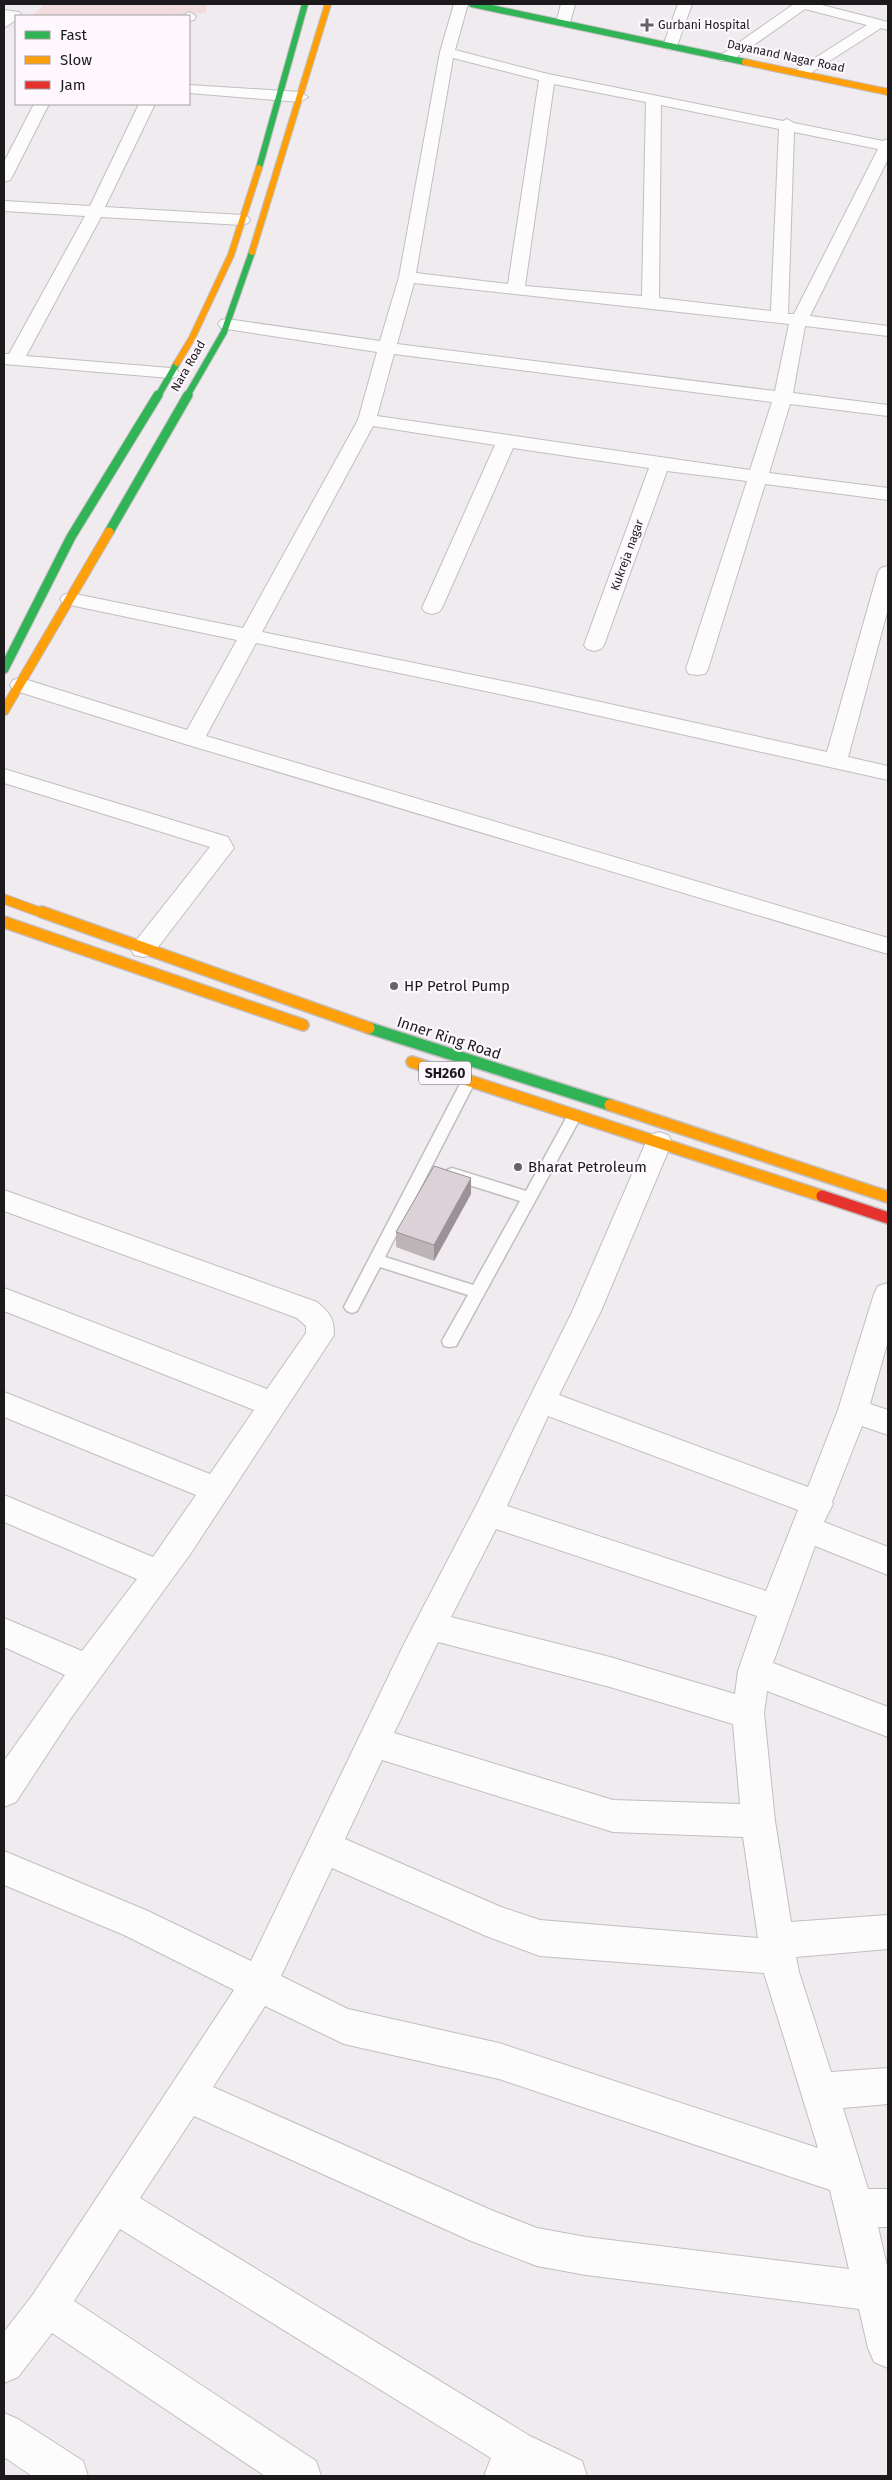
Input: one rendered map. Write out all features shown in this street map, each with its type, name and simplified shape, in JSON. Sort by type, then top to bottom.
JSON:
[{"type":"main road","name":"Nara Road","points":[[4,669],[71,537],[114,470],[192,338],[231,254],[241,229],[242,220],[272,129],[305,4]]},
{"type":"main road","name":"Nara Road","points":[[4,711],[21,685],[227,324],[263,221],[328,4]]},
{"type":"main road","name":"Dayanand Nagar Road","points":[[472,4],[888,92]]},
{"type":"main road","name":"Inner Ring Road","points":[[4,899],[421,1046],[720,1140],[888,1198]]},
{"type":"main road","points":[[4,922],[311,1028]]},
{"type":"main road","name":"SH260","points":[[404,1059],[468,1082],[575,1114],[888,1218]]},
{"type":"street","points":[[5,17],[20,4]]},
{"type":"street","points":[[193,739],[368,420],[407,277],[447,52],[461,4]]},
{"type":"street","points":[[563,23],[568,4]]},
{"type":"street","points":[[670,46],[685,4]]},
{"type":"street","points":[[726,58],[802,4],[883,25]]},
{"type":"street","points":[[801,73],[883,25]]},
{"type":"street","points":[[447,52],[546,78],[888,145],[796,327],[784,397],[697,669]]},
{"type":"street","points":[[516,290],[546,78]]},
{"type":"street","points":[[190,89],[300,97]]},
{"type":"street","points":[[650,302],[654,100]]},
{"type":"street","points":[[4,178],[40,105]]},
{"type":"street","points":[[147,105],[95,212],[9,359],[170,373]]},
{"type":"street","points":[[778,317],[787,124]]},
{"type":"street","points":[[4,206],[242,220]]},
{"type":"street","points":[[407,277],[516,290],[650,302],[888,331]]},
{"type":"street","points":[[227,324],[389,348],[888,411]]},
{"type":"street","points":[[368,420],[660,464],[888,494]]},
{"type":"street","points":[[432,608],[507,440]]},
{"type":"street","name":"Kukreja nagar","points":[[594,645],[660,464]]},
{"type":"street","points":[[836,761],[883,609],[888,572]]},
{"type":"street","points":[[70,599],[537,695],[888,772]]},
{"type":"street","points":[[21,685],[193,739],[888,946]]},
{"type":"street","points":[[4,776],[220,842],[222,848],[143,949]]},
{"type":"street","points":[[4,2363],[48,2307],[259,1984],[373,1742],[588,1311],[634,1195],[659,1142]]},
{"type":"street","points":[[4,1200],[307,1310],[320,1321],[320,1335],[159,1574],[8,1773]]},
{"type":"street","points":[[888,1294],[853,1410],[813,1517],[775,1608],[754,1671],[748,1713],[758,1821],[781,1972],[819,2091],[863,2197],[874,2291],[888,2348]]},
{"type":"street","points":[[4,1299],[272,1404]]},
{"type":"street","points":[[541,1402],[813,1517],[888,1561]]},
{"type":"street","points":[[4,1404],[216,1490]]},
{"type":"street","points":[[853,1410],[888,1423]]},
{"type":"street","points":[[4,1508],[159,1574]]},
{"type":"street","points":[[488,1513],[775,1608]]},
{"type":"street","points":[[430,1626],[610,1672],[748,1713]]},
{"type":"street","points":[[4,1632],[87,1669]]},
{"type":"street","points":[[754,1671],[888,1722]]},
{"type":"street","points":[[373,1742],[613,1816],[758,1821]]},
{"type":"street","points":[[322,1847],[498,1924],[540,1938],[778,1949],[888,1932]]},
{"type":"street","points":[[4,1868],[136,1923],[344,2026],[499,2061],[863,2197]]},
{"type":"street","points":[[819,2091],[888,2086]]},
{"type":"street","points":[[186,2094],[485,2227],[537,2247],[586,2256],[874,2291]]},
{"type":"street","points":[[114,2204],[510,2463],[567,2476]]},
{"type":"street","points":[[48,2307],[301,2476]]},
{"type":"street","points":[[4,2433],[68,2476]]},
{"type":"lane","points":[[352,1307],[468,1082]]},
{"type":"lane","points":[[450,1341],[575,1114]]},
{"type":"lane","points":[[425,1165],[530,1198]]},
{"type":"lane","points":[[376,1260],[477,1292]]},
{"type":"shaded area","points":[[45,4],[207,4],[206,13],[33,15]]},
{"type":"building","points":[[434,1166],[471,1178],[434,1245],[396,1232]]},
{"type":"traffic: fast","points":[[259,168],[305,4]]},
{"type":"traffic: fast","points":[[472,4],[745,62]]},
{"type":"traffic: fast","points":[[109,532],[224,332],[252,252]]},
{"type":"traffic: fast","points":[[4,669],[71,537],[114,470],[177,363]]},
{"type":"traffic: fast","points":[[369,1028],[610,1105]]},
{"type":"traffic: slow","points":[[252,252],[328,4]]},
{"type":"traffic: slow","points":[[745,62],[888,92]]},
{"type":"traffic: slow","points":[[177,363],[192,338],[231,255],[259,168]]},
{"type":"traffic: slow","points":[[4,711],[109,532]]},
{"type":"traffic: slow","points":[[4,899],[369,1028]]},
{"type":"traffic: slow","points":[[4,922],[303,1025]]},
{"type":"traffic: slow","points":[[412,1062],[822,1196]]},
{"type":"traffic: slow","points":[[610,1105],[888,1197]]},
{"type":"traffic: jam","points":[[822,1196],[888,1218]]},
{"type":"place","name":"Gurbani Hospital","points":[[647,25]]},
{"type":"place","name":"HP Petrol Pump","points":[[394,986]]},
{"type":"place","name":"Bharat Petroleum","points":[[518,1167]]}]
